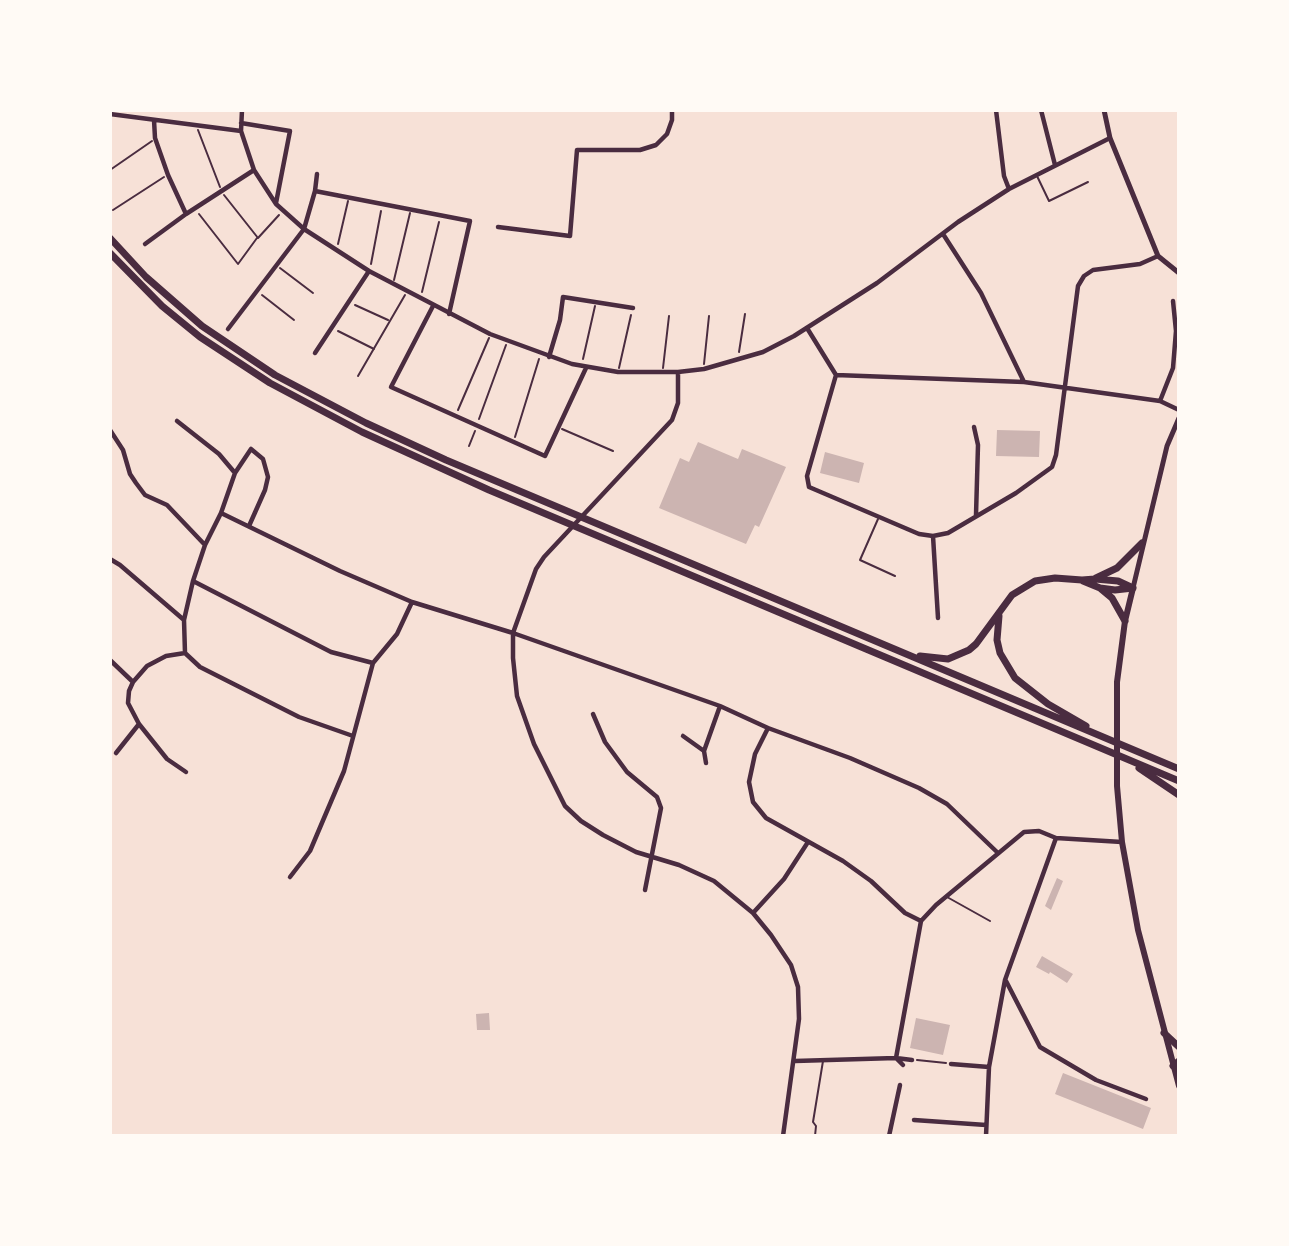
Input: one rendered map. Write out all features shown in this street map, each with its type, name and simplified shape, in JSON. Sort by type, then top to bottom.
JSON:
[{"type":"highway","points":[[110,238],[146,277],[202,326],[243,355],[333,407],[446,460],[1179,769]]},
{"type":"highway","points":[[110,253],[162,306],[200,337],[259,377],[331,416],[477,485],[1179,782]]},
{"type":"highway","points":[[1095,579],[1117,568],[1142,543]]},
{"type":"highway","points":[[909,654],[948,659],[959,656],[976,644],[1012,595],[1035,580],[1095,579],[1118,581],[1133,588]]},
{"type":"highway","points":[[1082,580],[1100,588],[1121,591],[1133,588]]},
{"type":"highway","points":[[1100,588],[1112,598],[1125,621]]},
{"type":"highway","points":[[1000,612],[997,640],[1000,653],[1015,678],[1048,704],[1102,736]]},
{"type":"highway","points":[[1124,758],[1179,795]]},
{"type":"highway","points":[[1164,1033],[1179,1047]]},
{"type":"main road","points":[[1133,588],[1125,621],[1117,682],[1117,786],[1122,842],[1138,930],[1164,1033],[1177,1064],[1179,1086]]},
{"type":"street","points":[[242,110],[242,131],[254,170],[282,212],[304,229],[369,271],[507,342],[584,367],[618,372],[704,369],[763,352],[807,328],[877,283],[1009,189],[1110,138]]},
{"type":"street","points":[[498,227],[570,236],[577,150],[640,150],[656,145],[667,134],[673,120],[672,110]]},
{"type":"street","points":[[996,110],[1004,176],[1009,189]]},
{"type":"street","points":[[1041,110],[1055,165]]},
{"type":"street","points":[[1104,110],[1110,138],[1158,256],[1179,274]]},
{"type":"street","points":[[110,114],[242,131]]},
{"type":"street","points":[[154,120],[155,138],[186,214]]},
{"type":"street","points":[[241,123],[290,131],[276,204]]},
{"type":"street","points":[[145,244],[194,208],[254,170]]},
{"type":"street","points":[[228,329],[304,229],[317,174]]},
{"type":"street","points":[[315,191],[470,221],[449,314]]},
{"type":"street","points":[[943,234],[981,293],[1024,382]]},
{"type":"street","points":[[807,328],[836,375],[809,467],[809,487],[910,531],[933,536],[948,533],[1016,493],[1052,467],[1056,455],[1078,286],[1084,276],[1093,270],[1140,264],[1158,256]]},
{"type":"street","points":[[315,353],[369,271]]},
{"type":"street","points":[[549,357],[560,320],[563,296],[633,308]]},
{"type":"street","points":[[1160,401],[1173,368],[1176,331],[1173,301]]},
{"type":"street","points":[[433,306],[391,387],[545,456],[584,367]]},
{"type":"street","points":[[678,372],[678,402],[672,420],[544,557],[536,569],[513,633],[518,699],[534,744],[565,806],[603,835],[653,859],[679,865],[713,881],[753,913],[791,965],[798,987],[799,1019],[783,1136]]},
{"type":"street","points":[[836,375],[1024,382],[1160,401],[1179,410]]},
{"type":"street","points":[[1133,588],[1167,446],[1179,418]]},
{"type":"street","points":[[177,421],[219,454],[235,473]]},
{"type":"street","points":[[974,426],[978,445],[976,516]]},
{"type":"street","points":[[110,430],[125,456],[130,474],[145,495],[167,505],[205,545]]},
{"type":"street","points":[[249,526],[268,477],[263,459],[251,449],[235,473],[193,581],[184,620],[185,653],[200,667],[299,717],[353,736]]},
{"type":"street","points":[[221,513],[412,603],[513,633],[720,706],[919,788],[947,804],[998,853]]},
{"type":"street","points":[[933,536],[938,618]]},
{"type":"street","points":[[110,559],[184,620]]},
{"type":"street","points":[[193,581],[331,652],[373,663]]},
{"type":"street","points":[[290,877],[310,851],[344,771],[373,663],[397,635],[412,603]]},
{"type":"street","points":[[185,653],[166,656],[147,666],[133,682],[128,703],[139,724],[167,759],[186,772]]},
{"type":"street","points":[[110,660],[133,682]]},
{"type":"street","points":[[706,763],[705,751],[720,706]]},
{"type":"street","points":[[593,714],[605,742],[627,772],[657,797],[661,808],[645,890]]},
{"type":"street","points":[[116,753],[139,724]]},
{"type":"street","points":[[768,728],[755,754],[749,782],[753,802],[766,818],[852,867],[871,881],[905,914],[921,921]]},
{"type":"street","points":[[683,736],[705,751]]},
{"type":"street","points":[[896,1058],[921,921],[946,896],[1024,832],[1039,831],[1056,838],[1122,842]]},
{"type":"street","points":[[986,1136],[989,1067],[1005,981],[1056,838]]},
{"type":"street","points":[[753,913],[784,878],[808,842]]},
{"type":"street","points":[[1005,981],[1040,1047],[1096,1080],[1146,1099]]},
{"type":"street","points":[[795,1061],[896,1058],[912,1060]]},
{"type":"street","points":[[896,1058],[903,1065]]},
{"type":"street","points":[[951,1064],[989,1067]]},
{"type":"street","points":[[889,1136],[900,1084]]},
{"type":"street","points":[[914,1120],[986,1125]]},
{"type":"lane","points":[[1036,175],[1049,201],[1088,182]]},
{"type":"lane","points":[[879,516],[860,560],[895,576]]},
{"type":"lane","points":[[946,896],[990,921]]},
{"type":"lane","points":[[815,1136],[816,1126],[813,1122],[823,1060]]},
{"type":"path","points":[[197,126],[221,191],[258,238]]},
{"type":"path","points":[[110,170],[155,138]]},
{"type":"path","points":[[113,210],[168,175]]},
{"type":"path","points":[[337,250],[349,197]]},
{"type":"path","points":[[369,271],[383,203]]},
{"type":"path","points":[[194,208],[239,264],[282,212]]},
{"type":"path","points":[[393,284],[411,209]]},
{"type":"path","points":[[421,299],[441,215]]},
{"type":"path","points":[[276,266],[313,293]]},
{"type":"path","points":[[257,291],[294,320]]},
{"type":"path","points":[[358,376],[407,292]]},
{"type":"path","points":[[348,302],[390,321]]},
{"type":"path","points":[[584,367],[596,302]]},
{"type":"path","points":[[618,372],[633,308]]},
{"type":"path","points":[[738,360],[745,314]]},
{"type":"path","points":[[662,372],[669,316]]},
{"type":"path","points":[[704,369],[709,316]]},
{"type":"path","points":[[331,328],[374,349]]},
{"type":"path","points":[[455,417],[490,334]]},
{"type":"path","points":[[469,446],[507,342]]},
{"type":"path","points":[[513,442],[541,355]]},
{"type":"path","points":[[558,428],[613,451]]},
{"type":"path","points":[[912,1060],[951,1064]]},
{"type":"building","points":[[997,430],[1040,431],[1039,457],[996,456]]},
{"type":"building","points":[[698,442],[738,459],[742,449],[786,467],[759,527],[755,525],[746,544],[659,508],[680,458],[689,462]]},
{"type":"building","points":[[825,452],[864,463],[859,483],[820,473]]},
{"type":"building","points":[[1057,878],[1063,881],[1051,910],[1045,906]]},
{"type":"building","points":[[1042,956],[1073,974],[1067,983],[1036,967]]},
{"type":"building","points":[[489,1013],[490,1030],[477,1030],[476,1014]]},
{"type":"building","points":[[916,1018],[950,1025],[943,1055],[910,1048]]},
{"type":"building","points":[[1063,1073],[1151,1108],[1143,1129],[1055,1094]]}]
